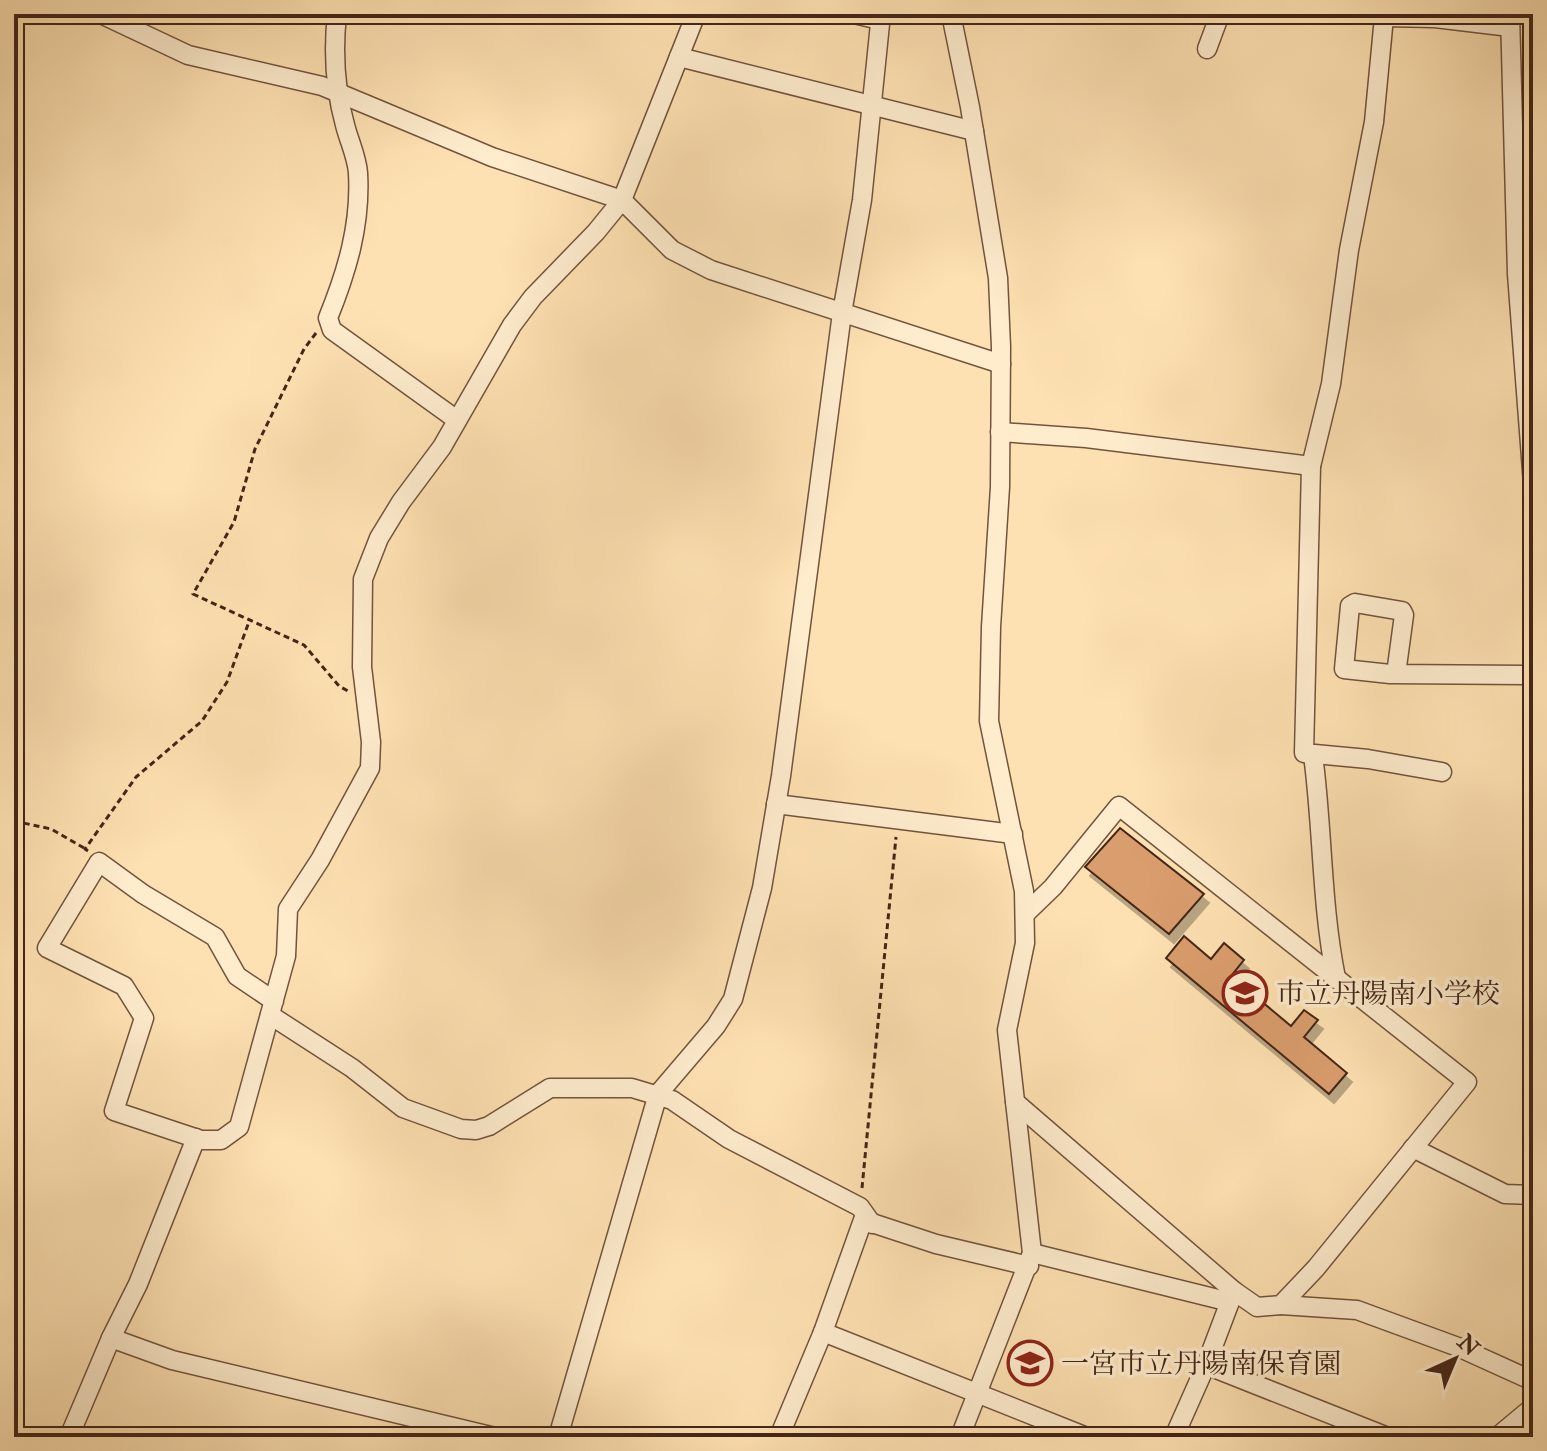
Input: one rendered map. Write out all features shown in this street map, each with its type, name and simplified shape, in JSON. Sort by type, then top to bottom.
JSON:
[{"type":"street","points":[[101,14],[188,55],[322,86],[492,157],[622,200],[672,250],[711,270],[1001,364]]},
{"type":"street","points":[[337,14],[334,44],[337,93],[358,170],[356,229],[345,276],[328,318],[332,330],[457,420]]},
{"type":"street","points":[[696,14],[622,200],[596,232],[533,297],[512,325],[442,447],[401,502],[379,538],[363,579],[362,667],[371,742],[370,768],[320,860],[288,909],[286,956],[272,1008],[239,1127],[221,1140],[196,1138],[114,1111],[144,1018],[124,986],[47,948],[92,855],[143,894],[215,937],[237,976],[272,1008],[403,1108],[461,1129],[476,1130],[489,1126],[550,1088],[632,1088],[658,1094],[729,1139],[860,1207],[872,1224]]},
{"type":"street","points":[[558,1437],[658,1094],[716,1026],[733,999],[762,888],[842,313],[862,200],[881,17],[854,14]]},
{"type":"street","points":[[951,14],[998,278],[1000,487],[991,627],[989,721],[1024,891],[1025,943],[1007,1030],[1031,1259],[960,1437]]},
{"type":"street","points":[[1207,49],[1220,14]]},
{"type":"street","points":[[1442,772],[1368,759],[1304,753],[1311,466],[1331,384],[1349,250],[1374,122],[1379,16],[1510,20],[1525,256],[1533,484]]},
{"type":"street","points":[[679,57],[974,131]]},
{"type":"street","points":[[1000,432],[1086,438],[1311,466]]},
{"type":"street","points":[[1396,674],[1402,611],[1355,603],[1350,606],[1344,669],[1396,674],[1533,675]]},
{"type":"street","points":[[1313,755],[1329,945],[1336,978]]},
{"type":"street","points":[[776,804],[1013,834]]},
{"type":"street","points":[[1025,914],[1053,887],[1119,806],[1467,1082],[1316,1268],[1281,1305]]},
{"type":"street","points":[[1015,1102],[1232,1297]]},
{"type":"street","points":[[69,1437],[111,1338],[138,1284],[196,1138]]},
{"type":"street","points":[[1413,1148],[1505,1194],[1533,1195]]},
{"type":"street","points":[[780,1437],[823,1332],[863,1220],[936,1244],[1232,1297],[1257,1307],[1281,1305],[1357,1310],[1458,1347],[1533,1383],[1529,1410],[1497,1437]]},
{"type":"street","points":[[1174,1437],[1232,1297]]},
{"type":"street","points":[[823,1332],[1087,1437]]},
{"type":"street","points":[[111,1338],[172,1360],[495,1437]]},
{"type":"street","points":[[1206,1365],[1388,1437]]},
{"type":"path","points":[[328,318],[304,349],[278,399],[255,449],[234,522],[193,594],[304,645],[339,686],[366,700]]},
{"type":"path","points":[[14,821],[51,829],[92,855],[136,777],[202,721],[227,682],[250,619]]},
{"type":"path","points":[[860,1207],[897,819]]},
{"type":"building","points":[[1120,828],[1204,894],[1169,934],[1085,867]]},
{"type":"building","points":[[1184,936],[1211,959],[1224,943],[1244,960],[1231,976],[1291,1026],[1304,1010],[1318,1020],[1304,1037],[1347,1073],[1329,1094],[1166,958]]},
{"type":"waterway","points":[[1519,1437],[1533,1426]]},
{"type":"place","name":"市立丹陽南小学校","points":[[1245,993]]},
{"type":"place","name":"一宮市立丹陽南保育園","points":[[1030,1363]]}]
